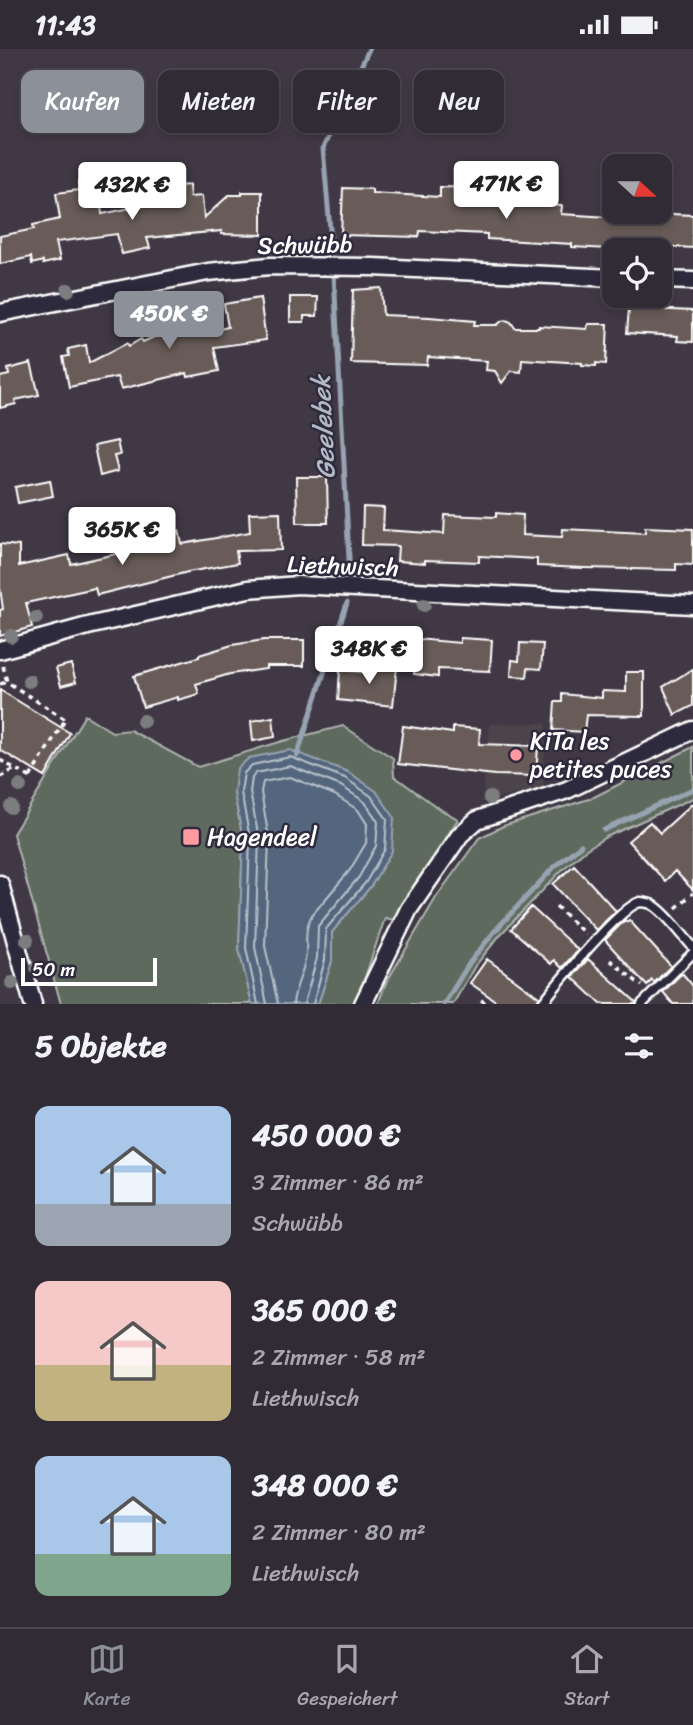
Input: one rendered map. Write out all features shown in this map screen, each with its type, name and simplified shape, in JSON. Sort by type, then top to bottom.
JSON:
[{"type":"street","name":"Schwübb","points":[[0,313],[208,272],[270,266],[373,267],[602,277]]},
{"type":"street","points":[[672,280],[693,281]]},
{"type":"street","name":"Liethwisch","points":[[0,650],[88,626],[261,588],[310,586],[693,605]]},
{"type":"street","points":[[363,1004],[409,909],[460,835],[477,820],[567,790],[693,730]]},
{"type":"street","points":[[0,884],[33,1004]]},
{"type":"lane","points":[[542,1004],[594,942],[631,906],[640,902],[658,908],[693,947]]},
{"type":"lane","points":[[642,1004],[693,953]]},
{"type":"path","points":[[0,656],[7,682],[67,720],[32,778],[0,760]]},
{"type":"path","points":[[0,684],[7,682]]},
{"type":"path","points":[[0,778],[15,769]]},
{"type":"path","points":[[666,917],[693,893]]},
{"type":"path","points":[[556,906],[594,942]]},
{"type":"path","points":[[610,960],[652,994]]},
{"type":"path","points":[[481,1000],[487,1004]]},
{"type":"shaded area","name":"KiTa les petites puces","points":[[546,723],[543,787],[482,802],[490,724]]},
{"type":"green space","points":[[85,715],[112,732],[130,730],[198,767],[343,726],[393,758],[394,776],[458,819],[394,920],[385,918],[356,1004],[318,1004],[332,961],[332,932],[371,886],[234,793],[243,839],[239,949],[252,1004],[61,1004],[13,834]]},
{"type":"green space","points":[[693,747],[693,798],[606,837],[585,850],[562,870],[500,935],[475,966],[453,1004],[378,1004],[386,983],[437,896],[479,838],[503,826],[592,798]]},
{"type":"water","points":[[290,750],[348,772],[376,791],[394,817],[392,851],[371,886],[332,932],[332,961],[318,1004],[252,1004],[239,949],[243,839],[234,793],[237,769],[249,758]]},
{"type":"building","points":[[98,179],[102,214],[155,203],[154,188],[189,185],[190,197],[202,196],[204,218],[229,195],[262,192],[262,235],[221,234],[222,231],[147,238],[150,248],[122,254],[117,234],[56,242],[60,260],[32,264],[31,257],[0,264],[0,236],[34,229],[33,225],[60,219],[56,193],[79,190],[78,182]]},
{"type":"building","points":[[440,187],[479,188],[479,198],[514,199],[514,203],[562,206],[561,214],[602,217],[602,224],[672,224],[672,214],[693,215],[693,248],[672,247],[672,238],[602,238],[602,249],[572,247],[572,244],[487,239],[487,234],[420,231],[419,237],[341,235],[343,188],[372,189],[372,193],[440,197]]},
{"type":"building","points":[[381,288],[383,315],[475,321],[474,325],[497,325],[506,320],[515,328],[539,326],[587,329],[588,324],[608,324],[606,364],[596,363],[596,366],[522,359],[521,372],[511,371],[502,383],[495,371],[486,370],[487,361],[428,357],[427,365],[351,363],[353,290]]},
{"type":"building","points":[[290,297],[318,297],[317,316],[304,316],[304,322],[290,322]]},
{"type":"building","points":[[260,298],[266,340],[214,347],[219,371],[188,377],[187,373],[121,389],[117,377],[69,387],[63,357],[69,356],[68,349],[86,345],[89,363],[127,343],[129,346],[141,339],[143,342],[176,327],[195,323],[198,334],[228,327],[224,304]]},
{"type":"building","points":[[629,308],[693,311],[693,342],[677,341],[678,336],[627,333]]},
{"type":"building","points":[[31,363],[39,395],[15,400],[16,404],[0,408],[0,377],[9,375],[8,369]]},
{"type":"building","points":[[117,441],[120,455],[114,456],[118,471],[100,476],[94,446]]},
{"type":"building","points":[[296,477],[327,477],[328,523],[297,523]]},
{"type":"building","points":[[50,480],[53,496],[18,503],[15,487]]},
{"type":"building","points":[[363,507],[384,508],[383,530],[444,534],[445,515],[496,517],[496,513],[523,515],[522,535],[562,537],[563,529],[645,533],[645,527],[693,529],[693,565],[676,564],[676,570],[584,568],[537,566],[537,559],[479,556],[479,562],[397,561],[398,546],[362,545]]},
{"type":"building","points":[[280,512],[281,550],[236,551],[238,563],[188,572],[97,595],[95,588],[26,603],[32,627],[0,636],[0,610],[3,609],[0,544],[19,546],[19,566],[69,555],[71,564],[147,547],[145,538],[179,531],[182,544],[250,532],[249,513]]},
{"type":"building","points":[[460,638],[492,640],[490,671],[438,669],[438,677],[414,674],[417,639],[460,643]]},
{"type":"building","points":[[264,640],[304,640],[304,666],[266,666],[266,669],[230,674],[196,684],[199,694],[143,707],[134,676],[232,645]]},
{"type":"building","points":[[520,643],[543,644],[541,669],[528,668],[527,677],[511,676],[512,660],[519,661]]},
{"type":"building","points":[[71,664],[76,682],[61,686],[56,668]]},
{"type":"building","points":[[375,665],[397,667],[393,706],[338,700],[340,670],[374,673]]},
{"type":"building","points":[[693,669],[693,706],[675,715],[663,687]]},
{"type":"building","points":[[626,672],[644,672],[644,716],[586,715],[584,732],[553,730],[555,702],[562,702],[562,694],[602,698],[602,691],[626,692]]},
{"type":"building","points":[[0,690],[70,733],[45,777],[0,750]]},
{"type":"building","points":[[273,717],[275,737],[253,741],[251,721]]},
{"type":"building","points":[[403,726],[453,733],[453,727],[480,729],[479,744],[538,746],[536,776],[495,775],[398,764]]},
{"type":"building","points":[[693,803],[693,890],[675,871],[665,881],[628,841],[650,822],[660,833]]},
{"type":"building","points":[[574,865],[616,911],[596,930],[553,884]]},
{"type":"building","points":[[531,907],[578,950],[562,968],[554,960],[551,964],[511,929]]},
{"type":"building","points":[[625,920],[629,920],[671,966],[654,983],[652,980],[647,986],[605,940]]},
{"type":"building","points":[[487,959],[539,997],[536,1004],[500,1004],[470,983]]},
{"type":"building","points":[[588,959],[636,1004],[601,1004],[572,977]]},
{"type":"building","points":[[683,974],[693,986],[693,1004],[673,1004],[663,992]]},
{"type":"waterway","name":"Geelebek","points":[[332,253],[323,148],[369,49]]},
{"type":"waterway","name":"Geelebek","points":[[334,275],[350,577]]},
{"type":"waterway","name":"Geelebek","points":[[297,756],[347,603]]},
{"type":"waterway","points":[[604,830],[693,789]]},
{"type":"waterway","points":[[444,1004],[470,962],[494,932],[555,866],[581,845]]},
{"type":"place","name":"KiTa les petites puces","points":[[516,755]]},
{"type":"place","name":"Hagendeel","points":[[191,837]]}]
